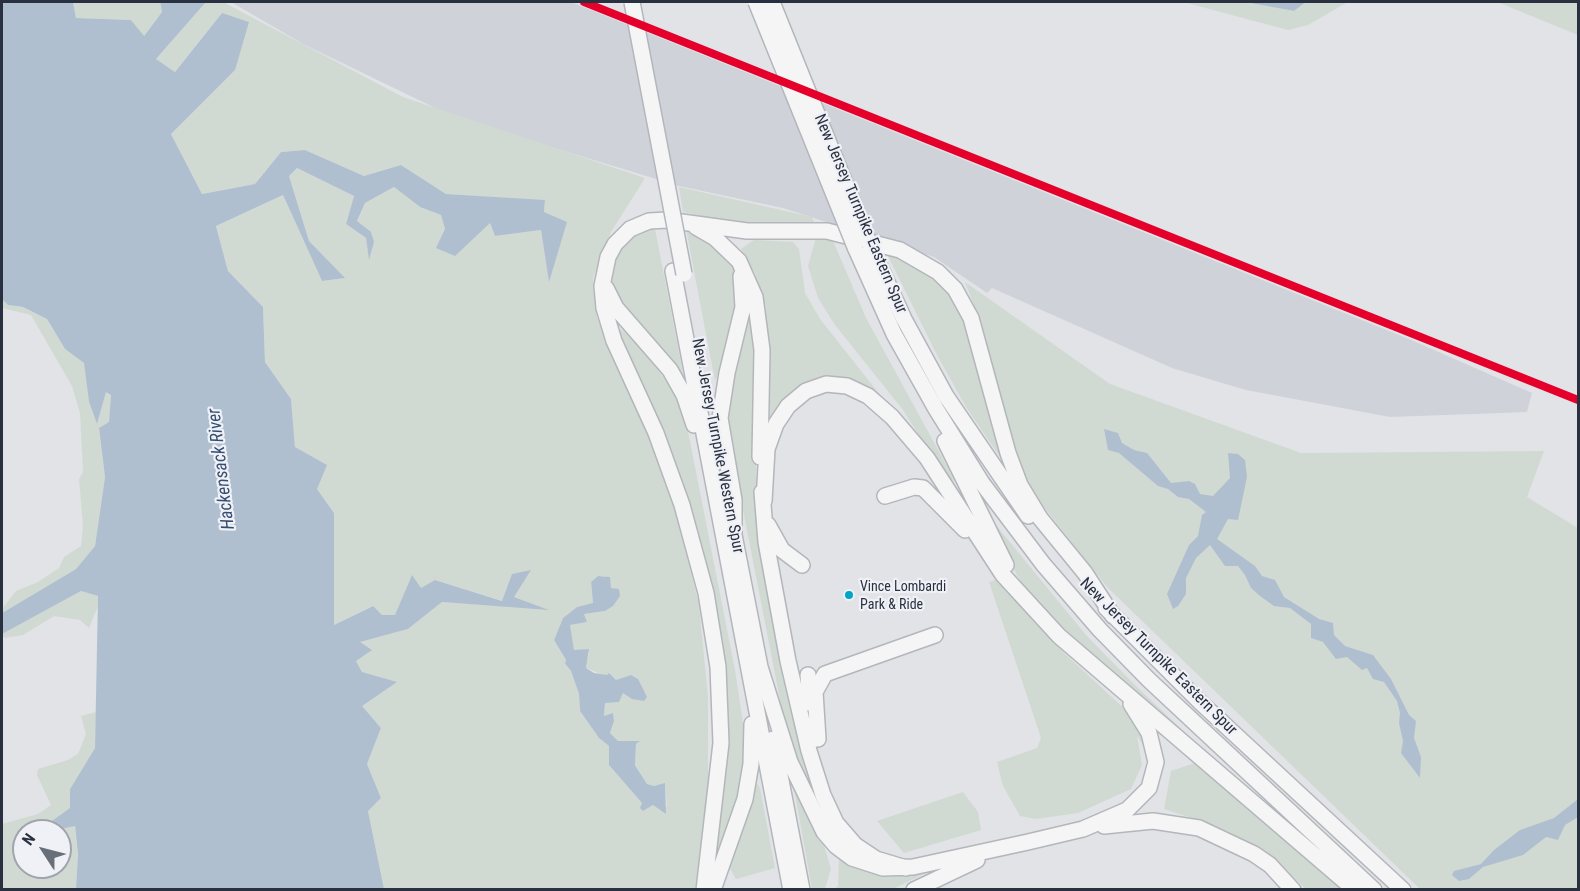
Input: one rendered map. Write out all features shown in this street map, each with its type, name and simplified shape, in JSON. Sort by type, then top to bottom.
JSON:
[{"type":"highway","name":"New Jersey Turnpike Western Spur","points":[[622,2],[760,667],[791,890]]},
{"type":"highway","name":"New Jersey Turnpike Western Spur","points":[[632,2],[742,634],[802,890]]},
{"type":"highway","name":"New Jersey Turnpike Eastern Spur","points":[[756,2],[911,364],[982,483],[1032,551],[1077,604],[1160,691],[1374,890]]},
{"type":"highway","name":"New Jersey Turnpike Eastern Spur","points":[[772,2],[862,246],[974,440],[1032,522],[1113,616],[1187,690],[1403,890]]},
{"type":"highway","points":[[704,890],[721,743],[721,700],[716,650],[703,583],[687,521],[662,448],[610,332],[603,301],[608,257],[625,233],[649,221],[680,221],[747,231],[811,229],[840,233],[900,250],[924,262],[944,277],[959,295],[975,328],[1008,453],[1020,485],[1040,518],[1085,573],[1113,616]]},
{"type":"highway","points":[[680,221],[710,234],[742,265],[750,282],[760,326],[760,472],[766,542],[792,681],[812,762],[828,806],[841,830],[860,849],[884,862],[906,868]]},
{"type":"highway","points":[[730,252],[740,274],[744,294],[721,410],[721,427],[734,500],[734,536]]},
{"type":"highway","points":[[604,279],[612,303],[664,362],[680,386],[717,498]]},
{"type":"highway","points":[[911,364],[939,432],[999,551],[1043,620]]},
{"type":"highway","points":[[764,501],[767,449],[776,424],[784,412],[800,396],[813,388],[826,384],[847,386],[879,404],[903,429],[927,458],[995,564]]},
{"type":"highway","points":[[885,496],[914,487],[926,489],[995,564],[1022,599],[1096,670],[1141,718],[1152,740],[1156,762],[1152,782],[1139,800],[1120,814],[1083,829]]},
{"type":"highway","points":[[765,517],[782,550],[802,565]]},
{"type":"highway","points":[[712,890],[740,817],[750,774],[753,731],[745,681],[742,634]]},
{"type":"highway","points":[[818,739],[815,692],[825,674],[935,634]]},
{"type":"highway","points":[[760,667],[790,762],[824,832],[836,846],[858,861],[883,868],[906,868],[1083,829],[1153,821],[1199,828],[1254,854],[1270,865],[1293,890]]},
{"type":"highway","points":[[1096,670],[1248,795],[1355,890]]},
{"type":"highway","points":[[808,675],[807,689],[818,739],[828,806]]},
{"type":"highway","points":[[914,890],[977,860],[1028,842]]},
{"type":"shaded area","points":[[73,2],[160,2],[162,12],[143,37],[131,20],[76,18]]},
{"type":"shaded area","points":[[206,2],[223,2],[403,97],[645,178],[611,232],[593,278],[597,317],[650,433],[678,519],[699,605],[708,697],[708,784],[695,889],[384,889],[368,811],[381,798],[367,764],[381,728],[361,706],[362,672],[356,661],[359,642],[408,629],[442,602],[546,609],[513,597],[531,570],[503,601],[435,580],[395,615],[382,616],[372,606],[334,625],[334,513],[317,489],[295,447],[291,399],[265,362],[263,307],[228,271],[216,226],[283,195],[322,281],[344,278],[309,241],[289,176],[297,168],[354,196],[346,224],[366,238],[369,258],[374,242],[357,222],[365,203],[394,187],[420,207],[441,215],[445,229],[490,223],[495,236],[541,230],[549,280],[545,201],[446,194],[401,165],[364,176],[305,150],[281,152],[255,184],[202,194],[171,134],[235,70],[222,13],[175,72],[156,59]],"holes":[[[598,576],[605,576],[611,588],[605,611],[584,614],[587,622],[569,625],[574,650],[589,652],[586,668],[616,680],[623,680],[647,696],[623,693],[619,699],[605,702],[604,717],[612,714],[614,721],[610,733],[618,741],[639,742],[636,744],[635,764],[647,784],[654,786],[665,784],[667,807],[643,803],[609,765],[609,746],[599,738],[580,711],[579,694],[571,671],[565,665],[566,660],[554,640],[563,618],[577,607],[593,604],[591,582]]]},
{"type":"shaded area","points":[[231,2],[571,2],[1409,339],[1532,393],[1527,412],[1390,417],[1246,390],[1172,368],[992,288],[987,293],[934,257],[783,208],[679,186],[456,118],[303,44]]},
{"type":"shaded area","points":[[1183,2],[1245,2],[1294,11],[1306,2],[1348,2],[1308,25],[1288,30]]},
{"type":"shaded area","points":[[1497,2],[1578,2],[1578,35]]},
{"type":"shaded area","points":[[679,187],[812,217],[814,222],[746,225],[683,212]]},
{"type":"shaded area","points":[[654,224],[687,394],[623,311],[609,280],[611,260],[628,235]]},
{"type":"shaded area","points":[[686,229],[700,234],[727,258],[737,275],[739,293],[727,354],[715,381]]},
{"type":"shaded area","points":[[831,236],[866,318],[955,481],[946,478],[903,410],[835,325],[818,298],[808,266],[816,238]]},
{"type":"shaded area","points":[[754,240],[793,242],[799,249],[805,293],[820,319],[892,410],[866,389],[797,392],[770,419],[766,307],[755,273],[741,249]]},
{"type":"shaded area","points":[[886,252],[933,274],[953,294],[970,326],[1006,466],[966,407],[937,355]]},
{"type":"shaded area","points":[[965,282],[1110,384],[1301,453],[1544,451],[1527,497],[1578,528],[1578,889],[1420,889],[1108,588],[1036,497],[1020,465],[980,321]]},
{"type":"shaded area","points":[[2,299],[8,305],[23,307],[47,319],[65,349],[85,363],[89,402],[97,424],[106,391],[111,395],[109,422],[99,429],[105,477],[95,546],[76,569],[2,613],[2,609],[16,591],[38,582],[59,568],[64,557],[81,546],[83,525],[79,479],[83,472],[80,413],[72,386],[31,315],[2,308]]},
{"type":"shaded area","points":[[750,314],[754,315],[758,401],[756,475],[764,553],[836,835],[817,805],[795,755],[783,715],[736,474],[728,424],[733,373]]},
{"type":"shaded area","points":[[611,323],[627,334],[656,367],[677,396],[687,426],[735,670],[743,723],[744,773],[735,811],[710,877],[723,763],[708,587]]},
{"type":"shaded area","points":[[989,521],[995,524],[1086,635],[1238,783],[1042,612],[1018,577]]},
{"type":"shaded area","points":[[998,579],[1064,653],[1128,712],[1142,735],[1147,751],[1137,736],[1142,765],[1131,789],[1078,813],[1036,819],[1020,816],[1003,786],[997,762],[1037,748],[1041,738],[989,582]]},
{"type":"shaded area","points":[[81,591],[98,596],[98,606],[89,628],[80,620],[54,616],[23,635],[4,638],[2,633]]},
{"type":"shaded area","points":[[96,712],[95,748],[70,789],[78,854],[76,889],[2,889],[2,824],[12,821],[12,879],[72,879],[72,819],[20,819],[38,814],[51,805],[37,775],[38,769],[68,760],[78,754],[86,734],[81,716]]},
{"type":"shaded area","points":[[1195,763],[1344,889],[1306,889],[1266,851],[1216,826],[1164,809],[1171,771]]},
{"type":"shaded area","points":[[791,772],[821,835],[831,869],[825,889],[812,889]]},
{"type":"shaded area","points":[[754,779],[760,788],[775,868],[736,879],[729,867]]},
{"type":"shaded area","points":[[963,792],[978,812],[981,830],[904,853],[877,821]]},
{"type":"shaded area","points":[[839,856],[859,867],[890,877],[934,869],[893,889],[834,890],[838,886]]},
{"type":"water","name":"Hackensack River","points":[[2,2],[73,2],[76,18],[131,20],[144,36],[162,12],[160,2],[206,2],[156,59],[175,72],[222,13],[249,22],[235,70],[171,134],[202,194],[255,184],[281,152],[305,150],[364,176],[401,165],[446,194],[545,200],[544,212],[567,222],[549,282],[541,230],[495,236],[490,223],[455,256],[436,248],[445,229],[441,215],[420,207],[394,187],[365,203],[357,221],[371,232],[374,242],[369,260],[366,238],[346,224],[354,196],[297,168],[289,176],[309,241],[345,278],[322,281],[283,195],[216,226],[228,271],[263,307],[265,362],[291,399],[295,447],[327,465],[317,489],[334,513],[334,625],[373,606],[382,615],[395,615],[412,575],[421,588],[435,580],[502,601],[512,574],[531,570],[514,597],[549,610],[442,602],[408,629],[360,642],[372,650],[356,661],[362,672],[397,682],[362,706],[381,728],[367,764],[381,798],[368,811],[384,889],[76,889],[78,854],[75,826],[72,827],[72,819],[55,819],[70,808],[70,789],[95,748],[98,596],[81,591],[2,634],[2,613],[76,569],[95,546],[105,477],[99,428],[109,422],[111,395],[106,392],[97,424],[89,402],[84,363],[65,349],[47,319],[23,307],[8,305],[2,299]]},
{"type":"water","points":[[1245,2],[1306,2],[1294,11]]},
{"type":"water","points":[[1104,429],[1118,433],[1122,443],[1134,450],[1147,453],[1171,483],[1189,481],[1195,484],[1200,494],[1213,496],[1230,478],[1228,453],[1238,454],[1245,460],[1247,477],[1238,520],[1228,519],[1217,539],[1255,566],[1262,576],[1275,580],[1284,597],[1319,619],[1333,623],[1334,635],[1345,646],[1373,655],[1391,679],[1409,715],[1416,721],[1414,738],[1421,757],[1420,778],[1401,753],[1403,741],[1399,723],[1400,713],[1397,701],[1384,682],[1373,679],[1367,668],[1362,670],[1347,657],[1336,659],[1323,642],[1311,638],[1311,624],[1290,608],[1274,606],[1260,596],[1251,588],[1238,566],[1225,566],[1210,545],[1196,558],[1186,578],[1186,594],[1178,606],[1173,609],[1167,594],[1189,545],[1198,536],[1202,515],[1206,512],[1189,499],[1178,497],[1168,489],[1158,486],[1119,453],[1108,450]]},
{"type":"water","points":[[598,576],[610,577],[611,588],[619,589],[620,596],[613,606],[605,611],[584,614],[587,622],[570,625],[574,650],[589,649],[586,668],[594,673],[607,675],[609,673],[616,680],[631,675],[638,679],[647,697],[644,701],[632,699],[623,693],[619,702],[605,703],[604,716],[613,713],[614,721],[610,733],[618,741],[640,741],[636,744],[635,765],[647,784],[654,786],[665,783],[666,814],[653,805],[643,811],[640,808],[642,803],[609,765],[609,746],[599,738],[580,711],[579,694],[571,671],[565,664],[566,660],[554,640],[563,618],[577,607],[593,603],[591,582]]},
{"type":"water","points":[[1578,799],[1578,817],[1565,825],[1558,840],[1546,837],[1523,855],[1483,867],[1469,879],[1459,881],[1452,875],[1454,871],[1481,864],[1494,850],[1520,830],[1554,818]]},
{"type":"transit line","points":[[584,2],[1578,400]]},
{"type":"place","name":"Vince Lombardi Park & Ride","points":[[849,595]]}]
